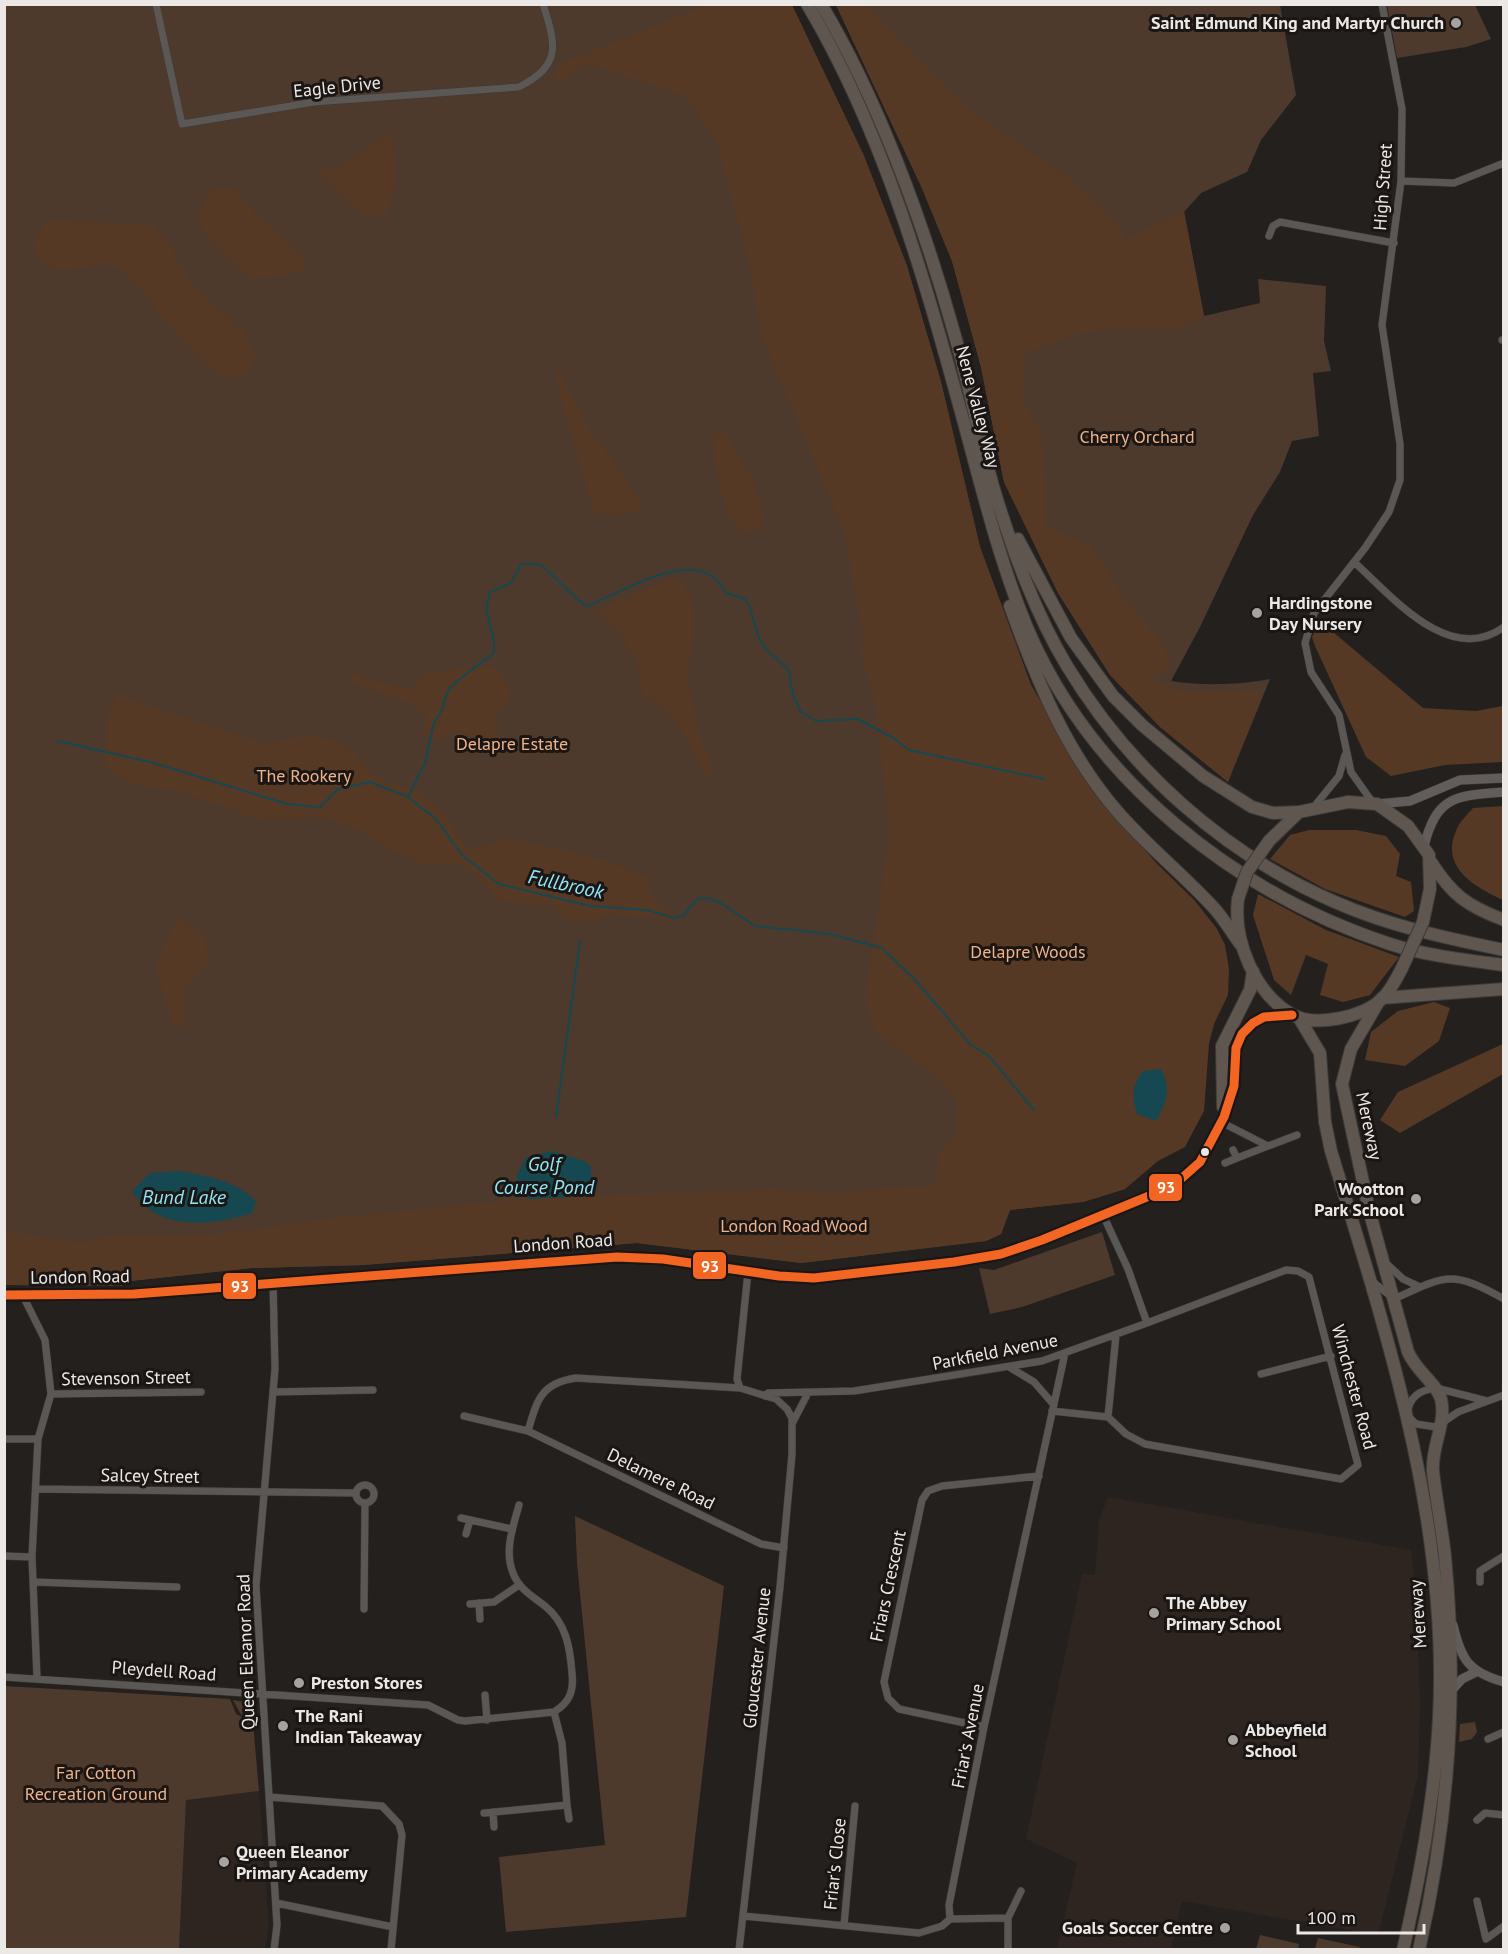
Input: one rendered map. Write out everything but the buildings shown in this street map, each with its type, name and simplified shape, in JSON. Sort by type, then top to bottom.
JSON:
[{"type":"highway","name":"Nene Valley Way","points":[[807,4],[893,185],[965,426],[1004,567],[1029,632],[1069,704],[1127,778],[1147,798],[1210,852],[1260,886],[1306,910],[1392,945],[1431,955],[1503,965]]},
{"type":"highway","name":"Nene Valley Way","points":[[821,4],[871,103],[904,182],[953,327],[995,492],[1018,558],[1044,623],[1065,664],[1111,729],[1161,785],[1223,838],[1272,871],[1335,902],[1436,936],[1503,950]]},
{"type":"highway","points":[[965,426],[979,506],[1035,676],[1054,714],[1080,760],[1115,809],[1144,842],[1215,910],[1241,945],[1253,971],[1277,1003],[1295,1016],[1328,1020],[1343,1018],[1381,1000],[1503,989]]},
{"type":"highway","points":[[995,492],[1071,638],[1113,696],[1161,742],[1232,795],[1252,807],[1273,813],[1299,812],[1348,802],[1375,804],[1408,826],[1424,846],[1430,861],[1447,886],[1460,899],[1503,920]]},
{"type":"highway","points":[[1241,945],[1236,914],[1238,899],[1247,872],[1269,841],[1299,812]]},
{"type":"highway","points":[[1381,1000],[1402,968],[1423,922],[1430,889],[1430,861]]},
{"type":"highway","name":"London Road","points":[[1223,1120],[1222,1046],[1250,990],[1253,971]]},
{"type":"highway","name":"Mereway","points":[[1381,1000],[1351,1049],[1342,1084],[1354,1147],[1379,1246],[1412,1361],[1422,1376],[1436,1388],[1442,1407],[1441,1424],[1432,1458],[1445,1557],[1452,1690],[1447,1786],[1440,1839],[1419,1950]]},
{"type":"highway","name":"London Road","points":[[4,1295],[134,1294],[273,1281],[616,1257],[663,1259],[748,1272],[814,1278],[954,1262],[1001,1254],[1154,1194],[1182,1178],[1200,1162],[1223,1120],[1234,1086],[1236,1048],[1242,1034],[1253,1023],[1264,1017],[1295,1016]]},
{"type":"highway","name":"Mereway","points":[[1295,1016],[1311,1033],[1320,1053],[1325,1122],[1331,1151],[1407,1415],[1422,1482],[1432,1558],[1440,1678],[1437,1748],[1430,1812],[1403,1950]]},
{"type":"main road","points":[[1375,804],[1410,801],[1460,780],[1503,778]]},
{"type":"main road","points":[[1424,846],[1434,815],[1452,799],[1461,795],[1503,792]]},
{"type":"main road","points":[[1447,1596],[1458,1648],[1465,1661],[1476,1672],[1503,1682]]},
{"type":"main road","points":[[1452,1690],[1462,1679],[1476,1672]]},
{"type":"street","name":"Eagle Drive","points":[[156,4],[182,124],[314,102],[519,87],[534,79],[541,72],[548,64],[554,48],[543,4]]},
{"type":"street","name":"High Street","points":[[1375,804],[1351,772],[1339,716],[1307,662],[1305,643],[1306,632],[1314,614],[1389,512],[1400,480],[1400,444],[1382,325],[1401,181],[1402,110],[1382,4]]},
{"type":"street","points":[[1401,181],[1454,183],[1503,163]]},
{"type":"street","points":[[1269,236],[1273,226],[1280,222],[1394,243]]},
{"type":"street","points":[[1354,562],[1416,617],[1438,633],[1462,639],[1484,636],[1503,627]]},
{"type":"street","points":[[1313,808],[1339,776],[1346,748]]},
{"type":"street","points":[[1223,1120],[1268,1146]]},
{"type":"street","points":[[1225,1163],[1297,1135]]},
{"type":"street","points":[[1233,1150],[1237,1158]]},
{"type":"street","points":[[1103,1215],[1128,1269],[1147,1323]]},
{"type":"street","points":[[1379,1246],[1393,1271],[1420,1287]]},
{"type":"street","name":"Winchester Road","points":[[1108,1417],[1126,1434],[1145,1444],[1341,1479],[1354,1470],[1359,1459],[1309,1277],[1298,1271],[1286,1270],[1147,1323]]},
{"type":"street","points":[[740,1388],[737,1379],[748,1272]]},
{"type":"street","points":[[1370,1280],[1394,1299],[1440,1278],[1460,1278],[1477,1284],[1503,1299]]},
{"type":"street","name":"Queen Eleanor Road","points":[[273,1281],[275,1369],[256,1586],[276,1903],[277,1925],[274,1950]]},
{"type":"street","points":[[23,1296],[45,1340],[51,1394],[38,1439],[32,1557],[37,1678]]},
{"type":"street","name":"Parkfield Avenue","points":[[765,1396],[768,1393],[854,1391],[1042,1361],[1147,1323]]},
{"type":"street","points":[[1009,1367],[1034,1382],[1053,1408],[1108,1417],[1116,1335]]},
{"type":"street","name":"Friar's Avenue","points":[[950,1919],[949,1905],[984,1727],[1065,1353]]},
{"type":"street","points":[[1261,1374],[1331,1356]]},
{"type":"street","points":[[528,1431],[536,1405],[548,1387],[560,1380],[576,1378],[740,1388],[783,1403],[793,1422]]},
{"type":"street","points":[[1487,1401],[1436,1388],[1417,1394],[1411,1400],[1407,1415],[1423,1427],[1441,1424],[1458,1412],[1503,1395]]},
{"type":"street","points":[[273,1392],[373,1390]]},
{"type":"street","name":"Stevenson Street","points":[[51,1394],[201,1392]]},
{"type":"street","points":[[793,1422],[808,1393]]},
{"type":"street","name":"Delamere Road","points":[[464,1416],[528,1431],[761,1544],[784,1548]]},
{"type":"street","name":"Gloucester Avenue","points":[[739,1950],[784,1548],[793,1422]]},
{"type":"street","points":[[4,1439],[38,1439]]},
{"type":"street","name":"Friars Crescent","points":[[984,1727],[899,1708],[888,1698],[884,1682],[922,1500],[928,1491],[942,1486],[1039,1476]]},
{"type":"street","points":[[362,1485],[371,1486],[375,1492],[374,1498],[365,1503],[359,1501],[356,1493],[362,1485]]},
{"type":"street","name":"Salcey Street","points":[[36,1489],[356,1493]]},
{"type":"street","points":[[364,1609],[365,1503]]},
{"type":"street","points":[[485,1695],[487,1720],[554,1712],[568,1700],[572,1692],[568,1641],[564,1630],[547,1608],[519,1585],[509,1561],[512,1529],[519,1505]]},
{"type":"street","points":[[461,1518],[512,1529]]},
{"type":"street","points":[[466,1534],[470,1520]]},
{"type":"street","points":[[4,1556],[32,1557]]},
{"type":"street","points":[[1480,1582],[1480,1571],[1503,1556]]},
{"type":"street","points":[[33,1582],[177,1587]]},
{"type":"street","points":[[470,1604],[494,1602],[519,1585]]},
{"type":"street","points":[[479,1603],[480,1619]]},
{"type":"street","name":"Pleydell Road","points":[[4,1677],[428,1705],[458,1720],[487,1720]]},
{"type":"street","points":[[554,1712],[562,1743],[569,1819]]},
{"type":"street","points":[[1488,1739],[1503,1732]]},
{"type":"street","points":[[269,1797],[382,1806],[399,1824],[402,1835],[390,1950]]},
{"type":"street","points":[[484,1813],[567,1805]]},
{"type":"street","name":"Friar's Close","points":[[844,1925],[855,1806]]},
{"type":"street","points":[[493,1812],[494,1827]]},
{"type":"street","points":[[1477,1820],[1485,1813],[1503,1815]]},
{"type":"street","points":[[1008,1950],[1008,1918],[1021,1892]]},
{"type":"street","points":[[1478,1901],[1486,1940],[1503,1926]]},
{"type":"street","points":[[276,1903],[393,1927]]},
{"type":"street","points":[[743,1916],[919,1933],[942,1926],[950,1919],[1008,1918]]},
{"type":"shaded area","name":"Abbeyfield School","points":[[1108,1497],[1411,1550],[1416,1591],[1420,1705],[1418,1775],[1378,1935],[1182,1901],[1171,1949],[1057,1949],[1077,1863],[1026,1839],[1082,1574],[1095,1575],[1099,1520]]},
{"type":"shaded area","name":"Queen Eleanor Primary Academy","points":[[259,1791],[269,1925],[265,1949],[179,1950],[186,1799]]},
{"type":"green space","name":"Delapre Estate","points":[[4,5],[792,5],[864,156],[907,266],[941,382],[980,547],[1031,685],[1091,789],[1157,864],[1194,900],[1217,929],[1125,1189],[1083,1202],[1010,1210],[1001,1234],[986,1241],[801,1263],[637,1243],[363,1265],[252,1268],[130,1281],[121,1286],[5,1285]]},
{"type":"green space","name":"Delapre Woods","points":[[707,5],[792,5],[864,156],[907,266],[941,382],[980,547],[1031,685],[1091,789],[1157,864],[1194,900],[1217,929],[1225,945],[1229,969],[1228,995],[1214,1024],[1209,1044],[1204,1111],[1185,1147],[1158,1161],[1125,1189],[1083,1202],[1010,1210],[1001,1234],[986,1241],[801,1263],[637,1243],[363,1265],[252,1268],[130,1281],[121,1286],[5,1285],[4,1228],[27,1235],[81,1243],[109,1236],[206,1236],[352,1216],[528,1199],[774,1189],[829,1193],[937,1185],[938,1155],[957,1135],[957,1099],[942,1082],[875,1030],[865,999],[890,831],[874,697],[860,650],[865,646],[844,531],[762,336],[747,253],[716,140],[687,97],[586,63],[554,85],[558,65]]},
{"type":"green space","name":"Cherry Orchard","points":[[836,5],[1280,5],[1296,95],[1261,140],[1247,172],[1201,193],[1184,212],[1204,316],[1260,303],[1258,279],[1326,286],[1324,341],[1331,371],[1313,373],[1319,436],[1292,441],[1280,472],[1253,515],[1200,627],[1171,681],[1221,684],[1270,679],[1228,782],[1160,727],[1110,675],[1058,593],[1004,482],[981,367],[952,261],[921,186]]},
{"type":"green space","points":[[836,5],[867,5],[914,56],[967,107],[1072,181],[1106,211],[1127,239],[1184,211],[1204,316],[1172,330],[1109,328],[1076,334],[1026,353],[1022,400],[1041,432],[1046,498],[1045,525],[1092,547],[1127,603],[1155,635],[1172,661],[1153,681],[1187,693],[1262,691],[1228,782],[1160,727],[1110,675],[1058,593],[1004,482],[981,367],[952,261],[921,186]]},
{"type":"green space","points":[[1387,5],[1475,5],[1491,39],[1466,47],[1397,58]]},
{"type":"green space","points":[[393,131],[396,183],[386,215],[366,216],[333,189],[318,172],[343,165]]},
{"type":"green space","points":[[213,187],[234,189],[255,214],[294,246],[308,269],[290,275],[249,278],[220,251],[197,220]]},
{"type":"green space","points":[[47,220],[154,225],[168,242],[192,285],[243,330],[257,357],[246,374],[227,379],[198,357],[125,272],[108,263],[63,270],[40,262],[33,243]]},
{"type":"green space","points":[[559,372],[589,429],[643,504],[638,512],[606,515],[594,512],[556,382],[556,374]]},
{"type":"green space","points":[[725,431],[734,452],[749,471],[762,510],[763,525],[757,531],[753,532],[734,525],[726,507],[714,454],[715,435]]},
{"type":"green space","points":[[669,579],[681,580],[692,606],[694,618],[689,684],[697,724],[711,767],[712,779],[674,719],[643,693],[638,664],[619,631],[593,612]]},
{"type":"green space","points":[[1320,621],[1423,708],[1476,711],[1503,706],[1503,762],[1445,765],[1391,776],[1366,757],[1315,646],[1312,637]]},
{"type":"green space","points":[[487,666],[497,668],[509,687],[509,700],[497,716],[498,739],[493,743],[465,734],[453,734],[437,740],[423,735],[427,715],[403,700],[352,682],[348,678],[351,674],[402,688],[415,686],[426,673]]},
{"type":"green space","name":"The Rookery","points":[[117,696],[267,744],[308,735],[331,740],[350,748],[375,777],[421,794],[443,811],[456,834],[470,849],[490,845],[503,838],[612,863],[647,878],[656,904],[675,913],[674,921],[609,914],[590,922],[567,920],[554,906],[500,901],[461,864],[424,864],[388,848],[356,829],[324,817],[259,819],[168,788],[151,788],[135,784],[106,768],[106,723]]},
{"type":"green space","points":[[1504,806],[1503,900],[1482,889],[1463,874],[1456,866],[1452,844],[1459,825],[1473,808]]},
{"type":"green space","points":[[1309,830],[1356,830],[1386,836],[1400,854],[1396,876],[1411,882],[1414,911],[1405,917],[1325,889],[1270,859],[1290,835]]},
{"type":"green space","points":[[1258,894],[1326,930],[1399,957],[1370,995],[1343,1002],[1320,995],[1328,964],[1306,955],[1291,995],[1274,980],[1253,915]]},
{"type":"green space","points":[[178,917],[205,937],[209,961],[186,987],[185,1028],[173,1024],[155,965]]},
{"type":"green space","points":[[1434,1002],[1450,1008],[1439,1041],[1405,1066],[1365,1060],[1371,1032],[1398,1011]]},
{"type":"green space","points":[[1503,1044],[1503,1074],[1400,1133],[1380,1120],[1398,1092]]},
{"type":"green space","points":[[1102,1232],[1115,1275],[1022,1307],[990,1314],[979,1268],[994,1270]]},
{"type":"green space","points":[[575,1516],[724,1586],[686,1917],[506,1932],[499,1857],[605,1845],[577,1563]]},
{"type":"green space","name":"Far Cotton Recreation Ground","points":[[4,1686],[230,1699],[236,1714],[253,1723],[259,1791],[186,1800],[179,1949],[5,1949]]},
{"type":"green space","points":[[233,1700],[251,1703],[253,1720],[242,1716]]},
{"type":"green space","points":[[1475,1722],[1477,1732],[1472,1739],[1459,1742],[1460,1724]]},
{"type":"green space","points":[[1260,1935],[1299,1944],[1298,1949],[1256,1949]]},
{"type":"green space","points":[[1318,1938],[1360,1947],[1359,1949],[1315,1949]]},
{"type":"water","points":[[1161,1069],[1167,1089],[1163,1108],[1156,1121],[1137,1114],[1134,1091],[1136,1082],[1143,1071]]},
{"type":"water","name":"Golf Course Pond","points":[[552,1151],[584,1161],[591,1167],[592,1196],[528,1199],[516,1177],[526,1157]]},
{"type":"water","name":"Bund Lake","points":[[179,1171],[210,1177],[248,1194],[256,1201],[252,1213],[220,1221],[186,1222],[156,1214],[132,1191],[150,1173]]},
{"type":"waterway","points":[[408,797],[425,763],[434,723],[442,710],[447,692],[457,681],[494,653],[487,609],[490,592],[511,583],[521,564],[538,564],[543,567],[587,606],[661,574],[681,570],[699,571],[714,578],[726,593],[745,599],[764,647],[789,670],[793,695],[801,712],[816,721],[858,719],[895,739],[909,750],[1044,779]]},
{"type":"waterway","name":"Fullbrook","points":[[58,741],[154,763],[287,804],[320,807],[338,789],[370,782],[408,797],[436,819],[462,855],[499,884],[590,906],[647,910],[674,918],[683,916],[697,899],[708,898],[721,903],[755,926],[830,934],[882,948],[916,981],[970,1044],[989,1056],[1034,1110]]},
{"type":"waterway","points":[[556,1117],[580,941]]},
{"type":"transit line","name":"93","points":[[4,1295],[134,1294],[617,1257],[663,1259],[779,1276],[814,1278],[954,1262],[1001,1254],[1042,1240],[1154,1194],[1182,1178],[1200,1162],[1224,1117],[1234,1086],[1236,1048],[1242,1034],[1253,1023],[1264,1017],[1292,1015]]},
{"type":"place","name":"Saint Edmund King and Martyr Church","points":[[1456,23]]},
{"type":"place","name":"Hardingstone Day Nursery","points":[[1257,613]]},
{"type":"place","name":"Wootton Park School","points":[[1416,1199]]},
{"type":"place","name":"The Abbey Primary School","points":[[1154,1613]]},
{"type":"place","name":"Preston Stores","points":[[299,1683]]},
{"type":"place","name":"The Rani Indian Takeaway","points":[[283,1726]]},
{"type":"place","name":"Abbeyfield School","points":[[1233,1740]]},
{"type":"place","name":"Queen Eleanor Primary Academy","points":[[224,1862]]},
{"type":"place","name":"Goals Soccer Centre","points":[[1225,1928]]},
{"type":"park label","name":"London Road Wood","points":[[794,1226]]}]
